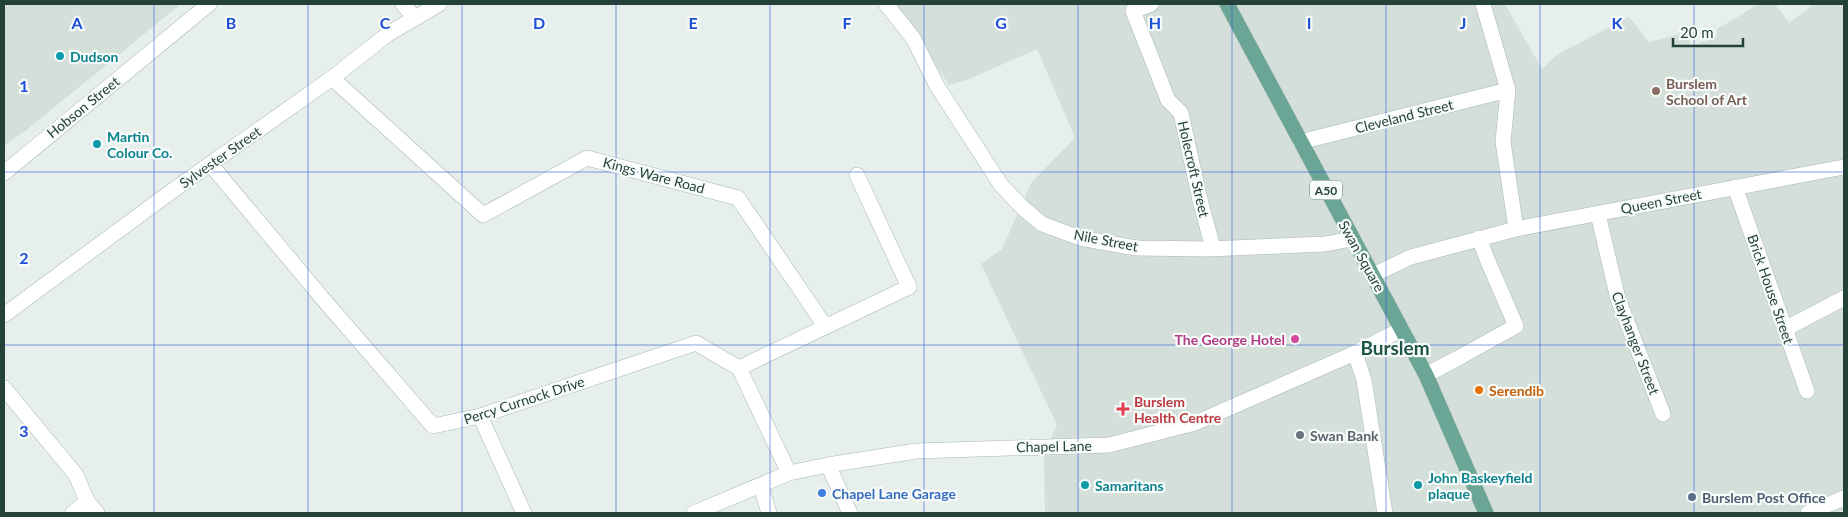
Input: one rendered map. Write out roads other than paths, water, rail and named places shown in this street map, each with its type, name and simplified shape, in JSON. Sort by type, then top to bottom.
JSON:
[{"type":"main road","name":"Swan Square","points":[[1227,4],[1426,375],[1486,513]]},
{"type":"street","name":"Hobson Street","points":[[4,172],[209,4]]},
{"type":"street","points":[[403,4],[415,18]]},
{"type":"street","name":"Sylvester Street","points":[[4,316],[172,191],[332,78],[388,34],[440,4]]},
{"type":"street","name":"Nile Street","points":[[886,4],[913,38],[937,86],[1001,185],[1023,208],[1042,224],[1080,238],[1136,248],[1212,248],[1325,244],[1352,238]]},
{"type":"street","name":"Holecroft Street","points":[[1151,4],[1133,11],[1168,100],[1180,113],[1212,248]]},
{"type":"street","points":[[1483,4],[1508,90],[1503,142],[1516,229]]},
{"type":"street","name":"Kings Ware Road","points":[[332,78],[483,215],[587,158],[738,198],[825,326]]},
{"type":"street","name":"Cleveland Street","points":[[1300,142],[1508,90]]},
{"type":"street","name":"Percy Curnock Drive","points":[[211,165],[323,299],[433,426],[480,416],[696,343],[738,368]]},
{"type":"street","name":"Queen Street","points":[[1372,274],[1411,257],[1516,229],[1844,167]]},
{"type":"street","points":[[789,474],[738,368],[909,287],[857,175]]},
{"type":"street","name":"Brick House Street","points":[[1735,187],[1808,391]]},
{"type":"street","name":"Clayhanger Street","points":[[1598,214],[1618,299],[1663,414]]},
{"type":"street","points":[[1426,375],[1516,326],[1486,259],[1479,238]]},
{"type":"street","points":[[1785,329],[1844,298]]},
{"type":"street","name":"Chapel Lane","points":[[694,513],[789,474],[828,465],[916,451],[1109,445],[1195,424],[1355,353],[1402,329]]},
{"type":"street","points":[[1355,353],[1364,380],[1385,513]]},
{"type":"street","points":[[4,388],[76,475],[87,501],[97,513]]},
{"type":"street","points":[[480,416],[524,513]]},
{"type":"street","points":[[828,465],[850,513]]},
{"type":"street","points":[[761,486],[769,513]]},
{"type":"street","points":[[1808,513],[1844,498]]},
{"type":"street","points":[[73,513],[87,501]]},
{"type":"place","name":"Dudson","points":[[60,56]]},
{"type":"place","name":"Burslem School of Art","points":[[1656,91]]},
{"type":"place","name":"Martin Colour Co.","points":[[97,144]]},
{"type":"place","name":"The George Hotel","points":[[1295,339]]},
{"type":"place","name":"Serendib","points":[[1479,390]]},
{"type":"place","name":"Burslem Health Centre","points":[[1123,409]]},
{"type":"place","name":"Swan Bank","points":[[1300,435]]},
{"type":"place","name":"Samaritans","points":[[1085,485]]},
{"type":"place","name":"John Baskeyfield plaque","points":[[1418,485]]},
{"type":"place","name":"Chapel Lane Garage","points":[[822,493]]},
{"type":"place","name":"Burslem Post Office","points":[[1692,497]]},
{"type":"district","name":"Burslem","points":[[1395,347]]}]
